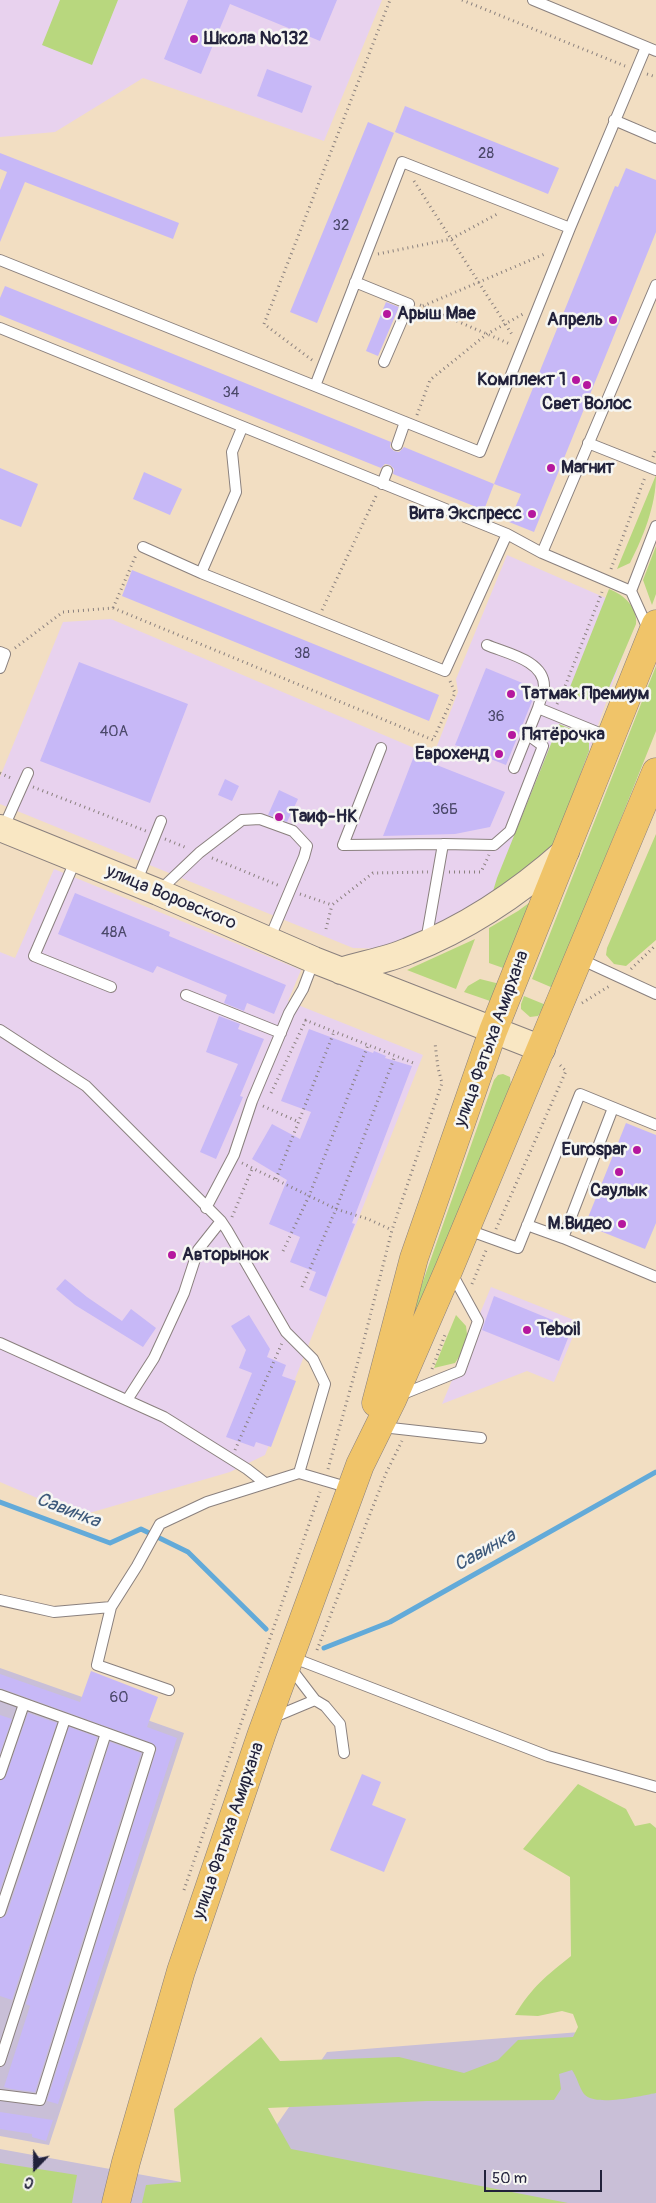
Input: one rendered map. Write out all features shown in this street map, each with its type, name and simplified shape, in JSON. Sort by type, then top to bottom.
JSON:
[{"type":"main road","name":"улица Фатыха Амирхана","points":[[356,1477],[414,1258],[493,1031],[654,630]]},
{"type":"main road","name":"улица Фатыха Амирхана","points":[[116,2203],[180,1971],[267,1720],[356,1477],[393,1398],[466,1229],[551,1052],[578,959],[648,809],[656,772]]},
{"type":"street","name":"улица Воровского","points":[[1,828],[314,960],[551,1052]]},
{"type":"street","points":[[341,970],[416,947],[477,918],[506,900],[534,879],[566,851]]},
{"type":"street","points":[[415,1000],[400,968],[416,947]]},
{"type":"lane","points":[[533,0],[656,51]]},
{"type":"lane","points":[[0,260],[480,452],[614,120],[646,47]]},
{"type":"lane","points":[[614,120],[656,138]]},
{"type":"lane","points":[[315,386],[402,162],[570,228]]},
{"type":"lane","points":[[355,282],[409,304],[384,362]]},
{"type":"lane","points":[[542,553],[656,285]]},
{"type":"lane","points":[[0,328],[242,428],[507,534],[542,553],[631,591],[654,630]]},
{"type":"lane","points":[[397,444],[409,423]]},
{"type":"lane","points":[[201,573],[236,492],[232,452],[242,428]]},
{"type":"lane","points":[[588,443],[652,469]]},
{"type":"lane","points":[[382,484],[387,471]]},
{"type":"lane","points":[[631,591],[656,526]]},
{"type":"lane","points":[[143,547],[201,573],[446,671],[507,534]]},
{"type":"lane","points":[[487,645],[532,664],[541,673],[544,685],[538,708],[514,768]]},
{"type":"lane","points":[[0,668],[3,653]]},
{"type":"lane","points":[[538,708],[611,738]]},
{"type":"lane","points":[[381,748],[343,845],[494,845],[510,831],[543,746],[528,735]]},
{"type":"lane","points":[[1,828],[28,772]]},
{"type":"lane","points":[[147,888],[199,853],[242,820],[260,819],[293,831],[307,846],[270,940]]},
{"type":"lane","points":[[147,888],[155,835],[161,821]]},
{"type":"lane","points":[[416,947],[443,844]]},
{"type":"lane","points":[[76,859],[34,956],[111,987]]},
{"type":"lane","points":[[578,959],[656,994]]},
{"type":"lane","points":[[206,1208],[240,1158],[252,1101],[289,1013],[303,989],[314,960]]},
{"type":"lane","points":[[186,995],[281,1033]]},
{"type":"lane","points":[[0,1030],[86,1086],[224,1225],[286,1332],[313,1359],[325,1384],[299,1473]]},
{"type":"lane","points":[[466,1229],[518,1248],[580,1094],[656,1125]]},
{"type":"lane","points":[[562,1238],[613,1108]]},
{"type":"lane","points":[[528,1224],[656,1278]]},
{"type":"lane","points":[[127,1400],[154,1358],[184,1293],[198,1250],[224,1225]]},
{"type":"lane","points":[[393,1398],[460,1371],[478,1321],[449,1269]]},
{"type":"lane","points":[[0,1343],[164,1417],[247,1468],[265,1484]]},
{"type":"lane","points":[[378,1427],[480,1438]]},
{"type":"lane","points":[[169,1690],[97,1665],[111,1607],[137,1566],[160,1524],[207,1502],[299,1473],[324,1480],[356,1477]]},
{"type":"lane","points":[[0,1600],[54,1612],[111,1607]]},
{"type":"lane","points":[[290,1661],[315,1700],[325,1706],[340,1724],[344,1753]]},
{"type":"lane","points":[[290,1661],[548,1756],[656,1787]]},
{"type":"lane","points":[[0,1695],[150,1749],[40,2100],[0,2095]]},
{"type":"lane","points":[[267,1720],[315,1700]]},
{"type":"lane","points":[[0,1774],[24,1704]]},
{"type":"lane","points":[[0,1912],[65,1719]]},
{"type":"lane","points":[[0,2062],[106,1733]]},
{"type":"path","points":[[322,367],[264,324],[390,0]]},
{"type":"path","points":[[462,0],[656,77]]},
{"type":"path","points":[[477,0],[478,6]]},
{"type":"path","points":[[402,162],[521,349]]},
{"type":"path","points":[[365,256],[451,239],[512,206]]},
{"type":"path","points":[[423,306],[562,247]]},
{"type":"path","points":[[415,303],[521,349]]},
{"type":"path","points":[[409,423],[430,380],[487,334],[539,306]]},
{"type":"path","points":[[551,714],[562,694],[652,469],[656,449]]},
{"type":"path","points":[[317,619],[382,484]]},
{"type":"path","points":[[113,608],[136,554],[143,547]]},
{"type":"path","points":[[3,653],[63,612],[113,608],[433,740],[455,693],[446,671]]},
{"type":"path","points":[[0,773],[290,891],[332,905]]},
{"type":"path","points":[[326,929],[332,905],[373,873],[481,872],[494,845]]},
{"type":"path","points":[[289,1013],[416,1064]]},
{"type":"path","points":[[261,1115],[306,1020]]},
{"type":"path","points":[[276,1179],[334,1032]]},
{"type":"path","points":[[184,1892],[334,1453],[366,1336],[392,1230],[442,1083],[435,1043]]},
{"type":"path","points":[[283,1251],[309,1196],[368,1045]]},
{"type":"path","points":[[494,1232],[566,1071],[557,1063],[551,1052]]},
{"type":"path","points":[[302,1287],[336,1209],[395,1056]]},
{"type":"path","points":[[252,1101],[299,1122]]},
{"type":"path","points":[[240,1158],[252,1169],[336,1209],[368,1219],[392,1230]]},
{"type":"path","points":[[224,1225],[252,1169]]},
{"type":"path","points":[[470,1287],[487,1248]]},
{"type":"path","points":[[429,1374],[447,1331]]},
{"type":"path","points":[[230,1459],[286,1332]]},
{"type":"shaded area","name":"Школа №132","points":[[0,0],[382,0],[324,141],[143,78],[55,132],[0,137]]},
{"type":"shaded area","points":[[507,555],[638,612],[556,839],[516,887],[387,949],[353,948],[0,804],[0,777],[63,622],[111,619],[433,756],[458,692],[456,679]]},
{"type":"shaded area","name":"Авторынок","points":[[54,869],[301,970],[288,1001],[423,1055],[265,1455],[230,1472],[79,1516],[0,1482],[0,952],[15,958]]},
{"type":"shaded area","points":[[491,1287],[579,1322],[554,1382],[527,1371],[442,1404]]},
{"type":"shaded area","points":[[0,1668],[184,1733],[49,2145],[0,2136]]},
{"type":"shaded area","points":[[656,2026],[656,2203],[0,2203],[0,2149],[231,2191],[327,2052]]},
{"type":"green space","points":[[60,0],[118,0],[92,65],[42,45]]},
{"type":"green space","points":[[656,475],[654,498],[640,543],[630,563],[617,569]]},
{"type":"green space","points":[[656,546],[656,594],[652,605],[643,580]]},
{"type":"green space","points":[[609,589],[629,602],[635,612],[636,624],[608,690],[592,700],[583,699],[568,692]]},
{"type":"green space","points":[[656,666],[656,731],[553,988],[532,979]]},
{"type":"green space","points":[[559,724],[586,735],[589,742],[589,751],[556,839],[549,852],[490,901],[497,878]]},
{"type":"green space","points":[[656,834],[656,940],[626,966],[614,964],[606,955],[607,948]]},
{"type":"green space","points":[[533,900],[506,969],[489,963],[489,928]]},
{"type":"green space","points":[[475,939],[456,989],[407,970]]},
{"type":"green space","points":[[480,979],[500,984],[493,1002],[464,992],[468,986]]},
{"type":"green space","points":[[524,996],[546,1005],[538,1016],[530,1017],[521,1009]]},
{"type":"green space","points":[[503,1074],[510,1077],[511,1087],[409,1341],[403,1338],[494,1080],[498,1075]]},
{"type":"green space","points":[[456,1315],[466,1326],[468,1343],[455,1363],[434,1368]]},
{"type":"green space","points":[[578,1784],[626,1809],[635,1826],[650,1823],[656,1828],[656,2093],[618,2100],[590,2098],[582,2091],[572,2070],[559,2074],[561,2089],[554,2100],[427,2101],[268,2108],[291,2149],[568,2203],[142,2203],[146,2185],[181,2182],[174,2109],[261,2037],[280,2061],[399,2057],[464,2073],[498,2060],[518,2040],[573,2037],[578,2027],[573,2014],[562,2011],[538,2016],[515,2015],[540,1982],[571,1956],[570,1877],[523,1849]]},
{"type":"green space","points":[[0,2163],[77,2175],[72,2203],[0,2203]]},
{"type":"building","points":[[188,0],[337,0],[320,41],[230,4],[201,74],[164,59]]},
{"type":"building","points":[[267,69],[312,86],[302,113],[257,96]]},
{"type":"building","points":[[405,106],[559,168],[548,194],[395,132]]},
{"type":"building","points":[[368,122],[394,133],[317,323],[290,312]]},
{"type":"building","points":[[0,153],[179,223],[173,239],[25,182],[0,242],[0,190],[7,172],[0,169]]},
{"type":"building","points":[[626,168],[656,180],[656,232],[534,532],[509,522],[521,494],[494,484],[615,186],[618,187]]},
{"type":"building","points":[[5,286],[391,442],[390,447],[394,451],[399,452],[404,447],[494,484],[484,510],[393,474],[394,469],[390,465],[385,464],[381,468],[0,315],[0,298]]},
{"type":"building","points":[[386,302],[399,307],[378,356],[366,351]]},
{"type":"building","points":[[0,468],[38,484],[21,527],[0,519]]},
{"type":"building","points":[[144,472],[182,489],[170,515],[133,499]]},
{"type":"building","points":[[132,570],[439,695],[429,721],[122,596]]},
{"type":"building","points":[[79,662],[188,704],[150,803],[40,761]]},
{"type":"building","points":[[486,668],[537,689],[506,765],[455,745]]},
{"type":"building","points":[[414,756],[505,792],[490,827],[455,834],[383,836]]},
{"type":"building","points":[[225,779],[239,786],[232,801],[218,795]]},
{"type":"building","points":[[279,790],[298,799],[287,822],[268,815]]},
{"type":"building","points":[[75,893],[170,932],[169,936],[286,985],[274,1014],[247,1003],[244,1011],[224,1003],[227,995],[157,966],[153,973],[58,934]]},
{"type":"building","points":[[219,1016],[240,1024],[238,1029],[264,1039],[240,1096],[243,1097],[216,1159],[200,1152],[238,1064],[206,1052]]},
{"type":"building","points":[[309,1029],[373,1053],[374,1051],[386,1056],[385,1058],[412,1066],[352,1223],[355,1224],[326,1297],[309,1290],[316,1272],[290,1262],[300,1237],[269,1224],[287,1180],[252,1159],[272,1124],[300,1139],[311,1112],[281,1101]]},
{"type":"building","points":[[626,1123],[656,1135],[656,1223],[645,1249],[585,1225]]},
{"type":"building","points":[[65,1279],[122,1321],[131,1309],[156,1328],[143,1347],[75,1305],[56,1289]]},
{"type":"building","points":[[494,1296],[572,1328],[559,1361],[482,1330]]},
{"type":"building","points":[[249,1315],[270,1349],[267,1357],[286,1365],[282,1376],[296,1381],[271,1447],[256,1442],[254,1447],[226,1437],[252,1373],[239,1368],[246,1350],[231,1326]]},
{"type":"building","points":[[91,1671],[158,1697],[147,1727],[177,1738],[58,2104],[47,2101],[157,1748],[152,1743],[0,1688],[0,1674],[80,1702]]},
{"type":"building","points":[[28,1713],[57,1723],[0,1890],[0,1781],[6,1776]]},
{"type":"building","points":[[0,1715],[12,1719],[0,1753]]},
{"type":"building","points":[[69,1727],[97,1737],[12,2000],[0,1996],[0,1919],[7,1914]]},
{"type":"building","points":[[110,1742],[141,1753],[35,2092],[4,2087],[30,2006],[26,2004]]},
{"type":"building","points":[[362,1774],[381,1782],[372,1805],[406,1819],[384,1872],[330,1850]]},
{"type":"building","points":[[0,2112],[53,2120],[46,2141],[32,2137],[32,2134],[0,2129]]},
{"type":"waterway","name":"Савинка","points":[[324,1648],[390,1622],[656,1472]]},
{"type":"waterway","name":"Савинка","points":[[0,1502],[110,1543],[141,1529],[188,1552],[266,1629]]},
{"type":"place","name":"Школа №132","points":[[194,39]]},
{"type":"place","name":"Арыш Мае","points":[[387,314]]},
{"type":"place","name":"Апрель","points":[[613,320]]},
{"type":"place","name":"Комплект 1","points":[[576,380]]},
{"type":"place","name":"Свет Волос","points":[[587,385]]},
{"type":"place","name":"Магнит","points":[[551,468]]},
{"type":"place","name":"Вита Экспресс","points":[[532,514]]},
{"type":"place","name":"Татмак Премиум","points":[[511,694]]},
{"type":"place","name":"Пятёрочка","points":[[512,735]]},
{"type":"place","name":"Еврохенд","points":[[499,754]]},
{"type":"place","name":"Таиф-НК","points":[[279,817]]},
{"type":"place","name":"Eurospar","points":[[637,1150]]},
{"type":"place","name":"Саулык","points":[[619,1172]]},
{"type":"place","name":"М.Видео","points":[[622,1224]]},
{"type":"place","name":"Авторынок","points":[[172,1255]]},
{"type":"place","name":"Teboil","points":[[527,1330]]}]
